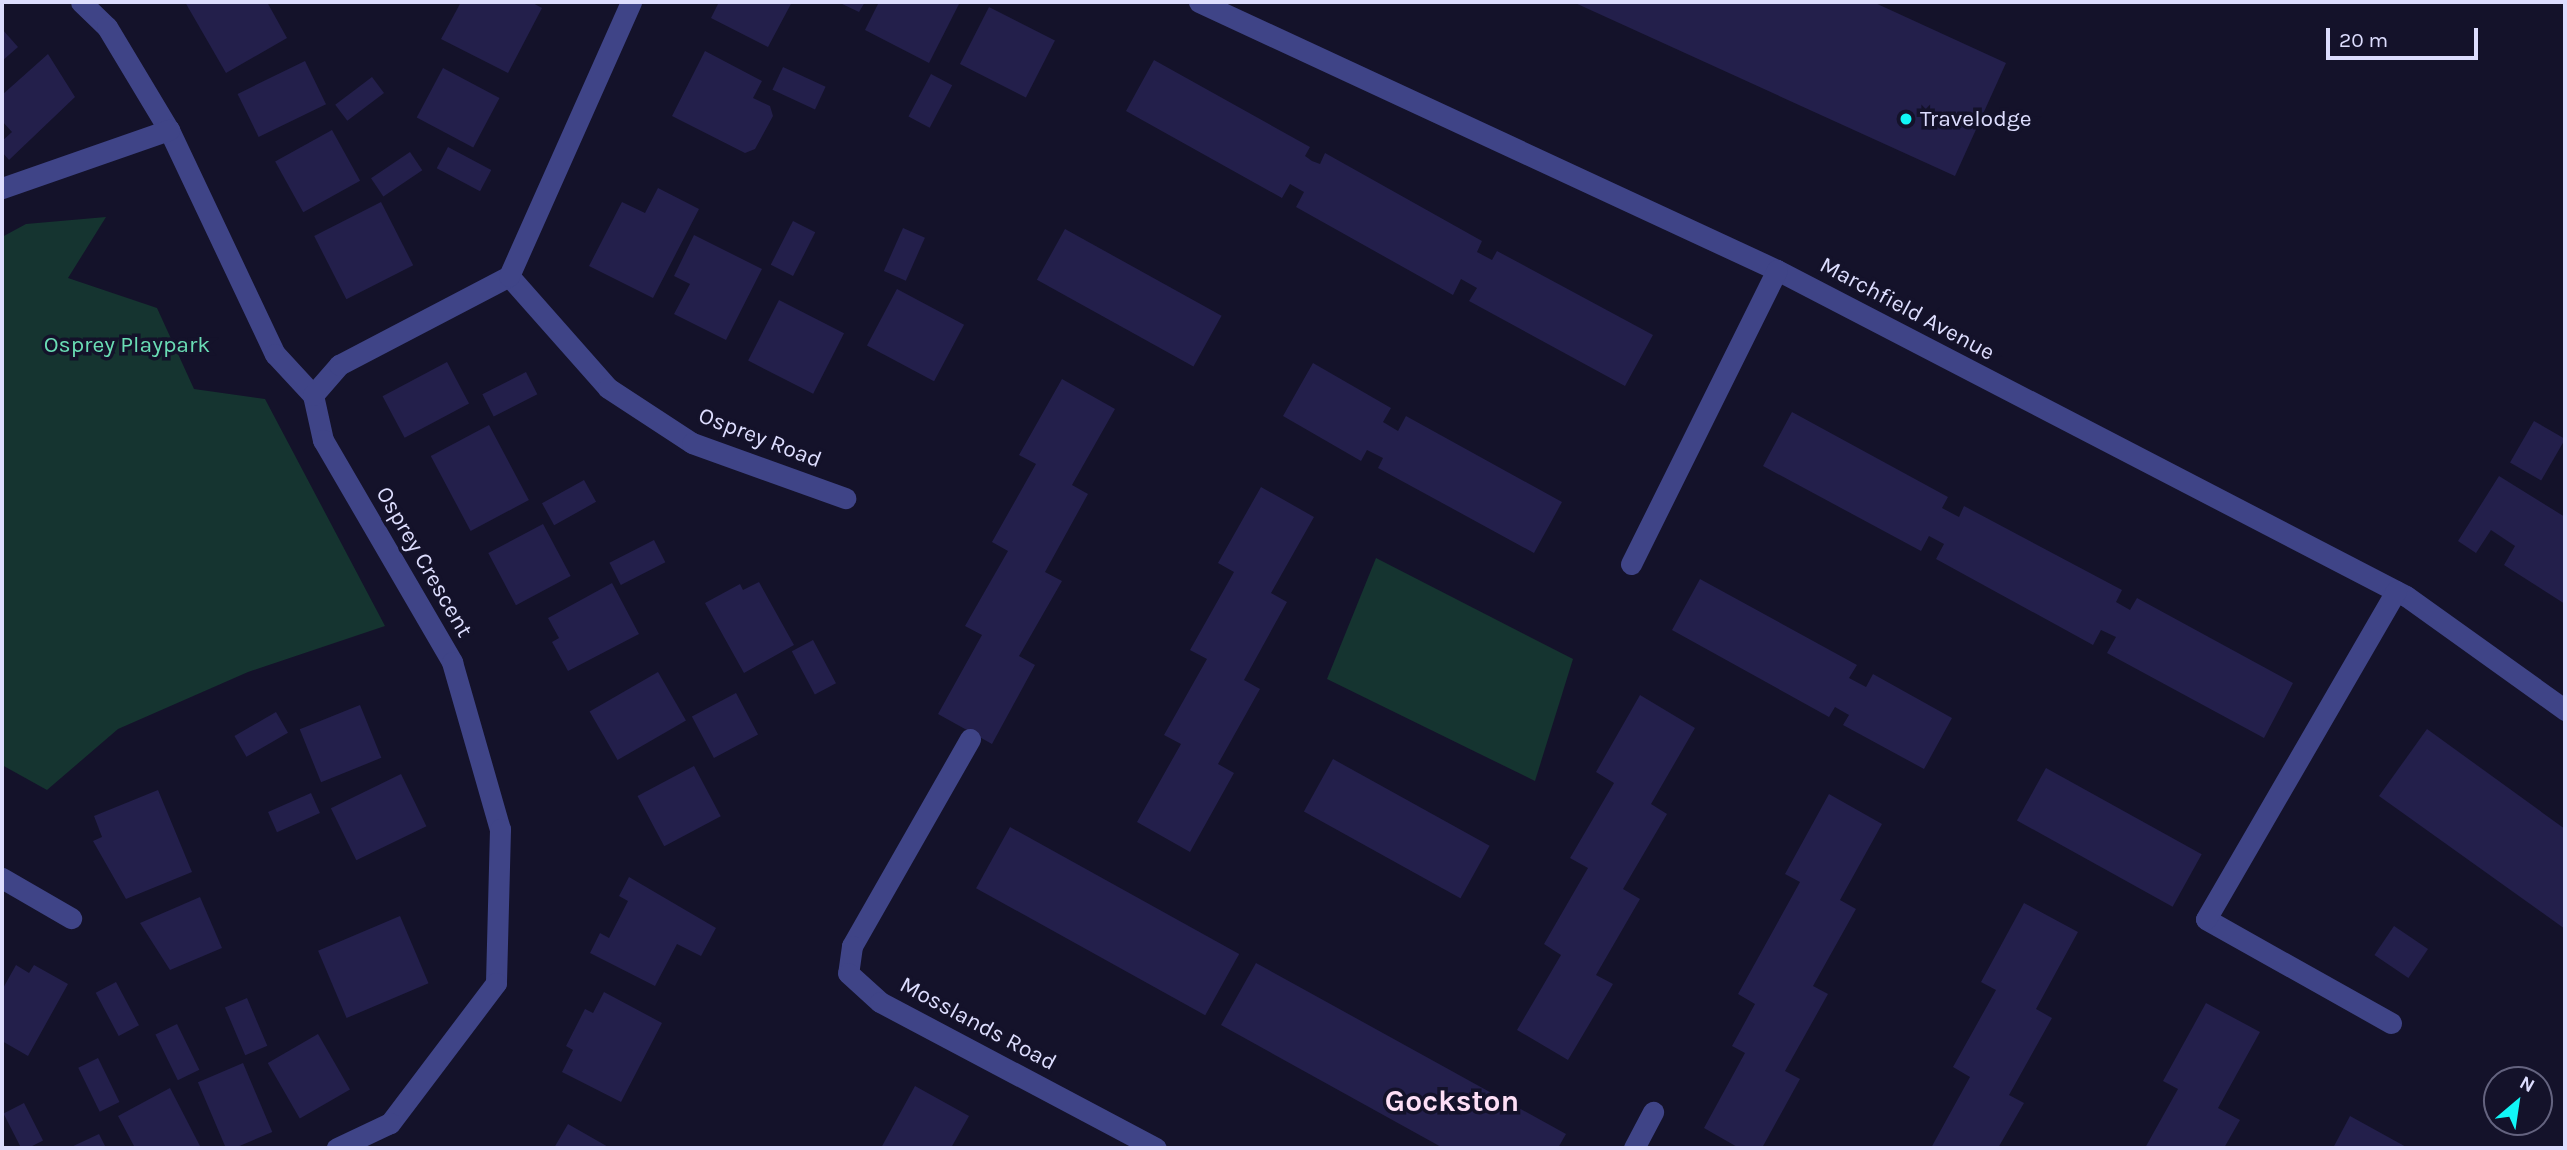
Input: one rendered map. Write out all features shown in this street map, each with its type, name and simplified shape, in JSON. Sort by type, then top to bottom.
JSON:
[{"type":"street","points":[[81,2],[107,27],[169,130],[275,354],[313,395],[338,365],[509,276],[631,2]]},
{"type":"street","name":"Marchfield Avenue","points":[[1199,2],[1777,270],[2396,591],[2565,710]]},
{"type":"street","points":[[2,188],[169,130]]},
{"type":"street","points":[[1631,564],[1777,270]]},
{"type":"street","name":"Osprey Road","points":[[509,276],[608,388],[692,443],[845,499]]},
{"type":"street","name":"Osprey Crescent","points":[[313,395],[323,440],[452,662],[500,829],[496,984],[390,1123],[337,1148]]},
{"type":"street","points":[[2391,1023],[2206,919],[2396,591]]},
{"type":"street","name":"Mosslands Road","points":[[970,739],[852,946],[848,972],[880,1002],[1142,1145]]},
{"type":"street","points":[[2,878],[71,918]]},
{"type":"street","points":[[1634,1148],[1653,1112]]},
{"type":"green space","name":"Osprey Playpark","points":[[106,217],[68,278],[157,308],[194,389],[265,399],[385,626],[248,672],[118,729],[47,790],[2,765],[2,237],[26,224]]},
{"type":"green space","points":[[1376,558],[1573,659],[1535,781],[1327,679]]},
{"type":"building","points":[[185,2],[267,2],[287,38],[226,73]]},
{"type":"building","points":[[461,2],[531,2],[542,8],[508,73],[441,39]]},
{"type":"building","points":[[719,2],[792,2],[768,47],[711,18]]},
{"type":"building","points":[[838,2],[865,2],[859,12]]},
{"type":"building","points":[[879,2],[960,2],[929,63],[865,30]]},
{"type":"building","name":"Travelodge","points":[[1573,2],[1873,2],[2006,63],[1955,176]]},
{"type":"building","points":[[989,7],[1055,41],[1026,98],[960,64]]},
{"type":"building","points":[[2,29],[18,47],[2,61]]},
{"type":"building","points":[[705,51],[762,81],[753,98],[770,106],[773,116],[755,149],[745,153],[672,116]]},
{"type":"building","points":[[48,54],[75,97],[9,160],[2,152],[2,141],[12,132],[2,121],[2,95]]},
{"type":"building","points":[[1154,60],[1310,147],[1305,156],[1312,161],[1320,164],[1325,153],[1482,241],[1477,252],[1492,260],[1497,251],[1653,335],[1625,386],[1469,301],[1477,288],[1461,279],[1453,295],[1296,207],[1304,192],[1290,184],[1282,198],[1126,111]]},
{"type":"building","points":[[305,61],[326,104],[259,137],[238,94]]},
{"type":"building","points":[[783,67],[826,87],[815,110],[772,90]]},
{"type":"building","points":[[443,68],[500,98],[473,147],[417,117]]},
{"type":"building","points":[[931,74],[952,85],[930,128],[908,116]]},
{"type":"building","points":[[372,77],[384,93],[347,121],[335,105]]},
{"type":"building","points":[[332,130],[360,181],[303,212],[275,162]]},
{"type":"building","points":[[448,147],[491,170],[480,191],[437,168]]},
{"type":"building","points":[[410,152],[422,170],[383,197],[371,178]]},
{"type":"building","points":[[658,188],[699,209],[653,298],[589,266],[622,202],[645,213]]},
{"type":"building","points":[[381,202],[413,265],[346,299],[314,236]]},
{"type":"building","points":[[793,221],[815,232],[793,276],[771,265]]},
{"type":"building","points":[[903,228],[925,238],[906,281],[884,271]]},
{"type":"building","points":[[1065,229],[1222,316],[1193,367],[1037,280]]},
{"type":"building","points":[[694,235],[762,269],[726,340],[674,314],[690,284],[674,276]]},
{"type":"building","points":[[897,289],[964,325],[934,381],[867,346]]},
{"type":"building","points":[[779,300],[844,333],[813,394],[748,361]]},
{"type":"building","points":[[447,362],[469,403],[405,438],[383,396]]},
{"type":"building","points":[[1313,363],[1391,408],[1383,422],[1398,431],[1406,416],[1562,502],[1534,553],[1378,468],[1383,458],[1367,450],[1361,461],[1283,416]]},
{"type":"building","points":[[526,372],[537,394],[494,417],[482,394]]},
{"type":"building","points":[[1062,379],[1115,409],[1072,485],[1088,494],[1045,572],[1062,581],[1019,656],[1035,665],[992,744],[938,714],[982,635],[965,626],[1008,551],[992,542],[1036,464],[1019,455]]},
{"type":"building","points":[[1792,412],[1948,497],[1942,508],[1959,517],[1964,506],[2122,590],[2116,602],[2130,610],[2137,598],[2293,683],[2264,738],[2107,653],[2116,637],[2101,630],[2093,645],[1936,559],[1944,544],[1929,536],[1921,551],[1763,466]]},
{"type":"building","points":[[2534,421],[2565,439],[2541,481],[2510,463]]},
{"type":"building","points":[[489,425],[529,500],[471,531],[431,456]]},
{"type":"building","points":[[2499,476],[2565,517],[2565,604],[2504,565],[2515,546],[2491,530],[2476,553],[2458,541]]},
{"type":"building","points":[[584,480],[596,502],[554,525],[542,503]]},
{"type":"building","points":[[1261,487],[1314,517],[1271,593],[1287,602],[1244,680],[1260,689],[1218,764],[1234,773],[1190,852],[1137,822],[1181,744],[1164,735],[1207,659],[1190,650],[1234,572],[1218,563]]},
{"type":"building","points":[[543,524],[571,576],[516,605],[488,553]]},
{"type":"building","points":[[654,540],[665,562],[621,585],[609,563]]},
{"type":"building","points":[[1700,579],[1857,665],[1849,678],[1866,687],[1873,674],[1952,718],[1924,769],[1843,725],[1849,715],[1835,707],[1829,717],[1672,630]]},
{"type":"building","points":[[759,582],[794,645],[744,673],[705,603],[740,584],[743,590]]},
{"type":"building","points":[[612,583],[639,634],[568,671],[552,642],[559,638],[548,618]]},
{"type":"building","points":[[813,640],[836,683],[815,695],[792,651]]},
{"type":"building","points":[[658,672],[686,720],[618,760],[590,712]]},
{"type":"building","points":[[736,693],[758,734],[714,758],[692,716]]},
{"type":"building","points":[[1640,695],[1695,728],[1651,804],[1667,814],[1623,889],[1640,899],[1596,975],[1613,984],[1568,1060],[1517,1030],[1561,955],[1544,944],[1588,868],[1570,858],[1614,783],[1596,772]]},
{"type":"building","points":[[360,705],[381,758],[321,782],[300,729]]},
{"type":"building","points":[[276,712],[288,733],[246,757],[234,736]]},
{"type":"building","points":[[2427,729],[2565,829],[2565,929],[2379,796]]},
{"type":"building","points":[[1333,759],[1490,846],[1460,898],[1304,811]]},
{"type":"building","points":[[694,766],[721,816],[664,846],[637,796]]},
{"type":"building","points":[[2046,768],[2202,854],[2173,907],[2017,820]]},
{"type":"building","points":[[401,774],[426,826],[356,860],[331,808]]},
{"type":"building","points":[[158,790],[192,872],[126,899],[93,841],[102,837],[94,816]]},
{"type":"building","points":[[311,793],[320,813],[277,832],[268,812]]},
{"type":"building","points":[[1829,794],[1882,824],[1840,900],[1856,909],[1813,986],[1828,994],[1785,1071],[1800,1079],[1762,1148],[1739,1148],[1704,1128],[1745,1053],[1732,1046],[1755,1004],[1738,994],[1800,882],[1785,874]]},
{"type":"building","points":[[1010,827],[1239,954],[1205,1015],[976,888]]},
{"type":"building","points":[[629,877],[716,928],[701,956],[677,944],[655,986],[590,953],[600,933],[609,938],[628,901],[619,896]]},
{"type":"building","points":[[200,897],[222,948],[170,970],[140,923]]},
{"type":"building","points":[[2024,903],[2078,932],[2036,1009],[2052,1018],[2009,1095],[2024,1103],[1998,1148],[1931,1148],[1970,1077],[1953,1067],[1996,990],[1981,982]]},
{"type":"building","points":[[400,916],[429,983],[347,1018],[318,951]]},
{"type":"building","points":[[2394,926],[2428,949],[2408,978],[2374,955]]},
{"type":"building","points":[[1256,963],[1566,1134],[1558,1148],[1443,1148],[1221,1025]]},
{"type":"building","points":[[16,965],[29,973],[34,965],[68,984],[28,1056],[2,1041],[2,990]]},
{"type":"building","points":[[116,982],[139,1025],[119,1036],[96,993]]},
{"type":"building","points":[[604,992],[662,1023],[621,1102],[562,1072],[573,1050],[566,1046],[585,1009],[593,1013]]},
{"type":"building","points":[[247,998],[267,1046],[245,1055],[225,1007]]},
{"type":"building","points":[[2206,1003],[2260,1032],[2218,1108],[2240,1120],[2224,1148],[2145,1148],[2178,1089],[2163,1081]]},
{"type":"building","points":[[177,1024],[199,1070],[178,1080],[155,1035]]},
{"type":"building","points":[[318,1034],[350,1089],[300,1118],[268,1063]]},
{"type":"building","points":[[98,1058],[119,1102],[100,1112],[78,1068]]},
{"type":"building","points":[[243,1063],[272,1132],[235,1148],[226,1148],[198,1082]]},
{"type":"building","points":[[915,1086],[969,1116],[951,1148],[881,1148]]},
{"type":"building","points":[[170,1088],[200,1146],[135,1148],[118,1116]]},
{"type":"building","points":[[24,1103],[43,1140],[28,1148],[21,1148],[4,1113]]},
{"type":"building","points":[[2350,1116],[2408,1148],[2333,1148]]},
{"type":"building","points":[[568,1124],[610,1148],[554,1148]]},
{"type":"building","points":[[99,1134],[106,1148],[69,1148]]},
{"type":"place","name":"Travelodge","points":[[1906,119]]},
{"type":"district","name":"Gockston","points":[[1452,1101]]}]
